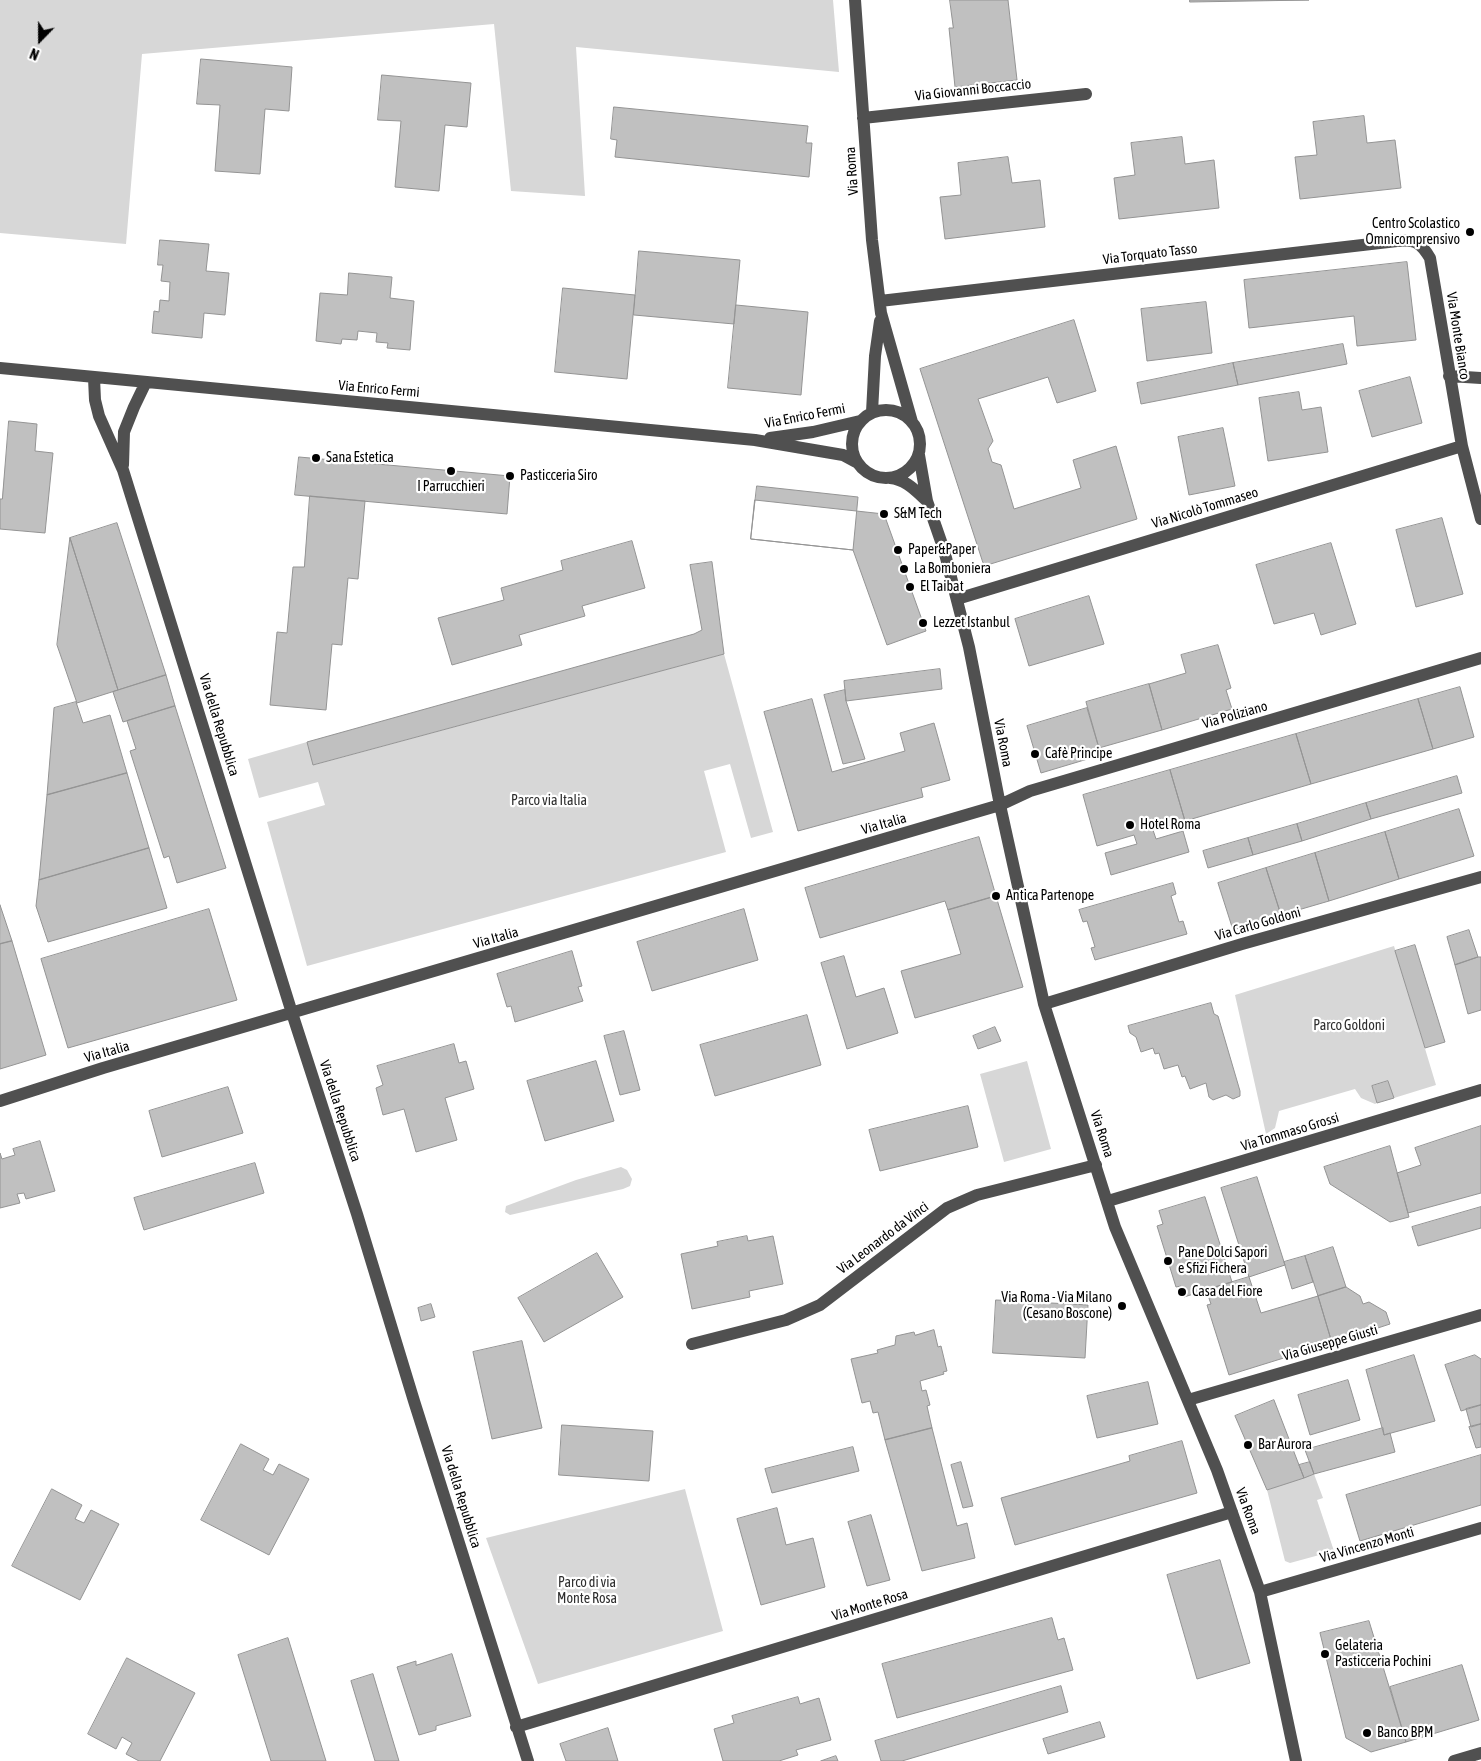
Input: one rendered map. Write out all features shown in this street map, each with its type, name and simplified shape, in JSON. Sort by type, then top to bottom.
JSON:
[{"type":"street","name":"Via Roma","points":[[855,0],[872,240],[880,307],[912,422]]},
{"type":"street","name":"Via Giovanni Boccaccio","points":[[863,118],[1086,94]]},
{"type":"street","name":"Via Torquato Tasso","points":[[880,307],[1397,241],[1414,241],[1423,247]]},
{"type":"street","name":"Via Monte Bianco","points":[[1423,247],[1430,258],[1462,446],[1481,519]]},
{"type":"street","name":"Via Roma","points":[[872,412],[880,307]]},
{"type":"street","name":"Via Enrico Fermi","points":[[0,368],[755,440],[842,454],[856,462]]},
{"type":"street","points":[[1449,376],[1481,378]]},
{"type":"street","name":"Via della Repubblica","points":[[94,378],[95,400],[99,416],[123,470],[528,1761]]},
{"type":"street","name":"Via della Repubblica","points":[[123,470],[124,432],[146,382]]},
{"type":"street","points":[[890,478],[903,475],[912,466],[919,455],[920,443],[918,432],[912,422],[900,413],[886,409],[872,412],[860,420],[854,430],[851,441],[852,452],[856,462],[865,472],[877,478],[898,479],[927,501]]},
{"type":"street","name":"Via Enrico Fermi","points":[[755,440],[813,432],[860,420]]},
{"type":"street","name":"Via Nicolò Tommaseo","points":[[957,599],[1462,446]]},
{"type":"street","name":"Via Roma","points":[[919,455],[927,501],[944,550],[969,647],[1000,806],[1044,1004],[1115,1227],[1188,1400],[1232,1512],[1260,1592],[1296,1761]]},
{"type":"street","name":"Via Poliziano","points":[[1000,806],[1030,791],[1481,658]]},
{"type":"street","name":"Via Italia","points":[[0,1100],[103,1068],[1000,806]]},
{"type":"street","name":"Via Carlo Goldoni","points":[[1044,1004],[1242,944],[1481,877]]},
{"type":"street","name":"Via Tommaso Grossi","points":[[1108,1202],[1481,1090]]},
{"type":"street","name":"Via Leonardo da Vinci","points":[[692,1344],[786,1320],[820,1305],[947,1208],[964,1200],[977,1195],[1096,1165]]},
{"type":"street","name":"Via Giuseppe Giusti","points":[[1188,1400],[1481,1315]]},
{"type":"street","name":"Via Monte Rosa","points":[[516,1727],[1232,1512]]},
{"type":"street","name":"Via Vincenzo Monti","points":[[1260,1592],[1481,1528]]},
{"type":"street","points":[[1454,1761],[1481,1753]]},
{"type":"green space","points":[[0,0],[833,0],[839,72],[576,47],[585,196],[511,191],[494,24],[142,54],[126,244],[0,233]]},
{"type":"green space","name":"Parco via Italia","points":[[724,654],[773,832],[751,838],[730,764],[704,771],[726,852],[307,966],[267,822],[325,805],[318,782],[259,798],[248,759],[307,742],[314,765]]},
{"type":"green space","name":"Parco Goldoni","points":[[1394,946],[1436,1085],[1394,1098],[1388,1081],[1372,1086],[1377,1103],[1375,1104],[1361,1098],[1355,1089],[1279,1111],[1275,1128],[1266,1134],[1235,995]]},
{"type":"green space","points":[[1027,1061],[1051,1149],[1004,1162],[980,1074]]},
{"type":"green space","points":[[621,1167],[627,1170],[632,1179],[630,1186],[623,1189],[510,1215],[505,1212],[506,1206],[576,1180]]},
{"type":"green space","points":[[1314,1474],[1323,1498],[1317,1500],[1334,1551],[1290,1563],[1285,1561],[1267,1490]]},
{"type":"green space","name":"Parco di via Monte Rosa","points":[[685,1489],[723,1631],[538,1684],[486,1538]]},
{"type":"building","points":[[950,0],[1008,0],[1017,80],[955,87],[949,28],[953,28]]},
{"type":"building","points":[[1190,0],[1309,0],[1190,2]]},
{"type":"building","points":[[201,59],[292,67],[289,111],[265,109],[260,174],[215,171],[220,105],[197,104]]},
{"type":"building","points":[[382,75],[471,83],[467,127],[445,125],[439,191],[395,187],[401,121],[378,120]]},
{"type":"building","points":[[614,107],[808,126],[806,143],[812,143],[809,177],[615,157],[617,140],[611,139]]},
{"type":"building","points":[[1364,116],[1367,143],[1395,140],[1401,188],[1300,199],[1295,157],[1317,155],[1313,122]]},
{"type":"building","points":[[1182,137],[1185,164],[1214,160],[1219,208],[1119,219],[1114,178],[1135,175],[1131,143]]},
{"type":"building","points":[[1008,157],[1012,183],[1040,180],[1045,227],[945,239],[940,197],[961,195],[958,163]]},
{"type":"building","points":[[160,240],[209,244],[206,271],[229,273],[225,315],[204,313],[202,338],[152,333],[154,311],[159,312],[160,300],[169,301],[170,282],[161,281],[163,265],[158,265]]},
{"type":"building","points":[[639,251],[740,260],[734,324],[634,315]]},
{"type":"building","points":[[1407,262],[1416,340],[1357,346],[1354,316],[1249,328],[1244,280]]},
{"type":"building","points":[[349,273],[392,277],[390,298],[414,301],[410,350],[387,348],[388,343],[376,342],[377,333],[358,331],[357,340],[342,339],[341,344],[316,341],[320,293],[347,295]]},
{"type":"building","points":[[563,288],[635,295],[627,379],[555,372]]},
{"type":"building","points":[[1206,302],[1212,353],[1147,361],[1141,309]]},
{"type":"building","points":[[736,305],[808,312],[801,395],[728,388]]},
{"type":"building","points":[[1074,320],[1096,391],[1057,403],[1048,377],[978,399],[993,441],[988,449],[992,462],[1001,465],[1014,509],[1081,488],[1073,460],[1116,446],[1137,519],[984,566],[920,369]]},
{"type":"building","points":[[1343,344],[1347,364],[1238,385],[1233,363]]},
{"type":"building","points":[[1233,363],[1238,385],[1141,404],[1137,383]]},
{"type":"building","points":[[1410,377],[1422,423],[1372,437],[1359,391]]},
{"type":"building","points":[[1299,392],[1302,410],[1321,407],[1328,452],[1268,461],[1259,398]]},
{"type":"building","points":[[9,421],[37,424],[35,451],[53,453],[45,533],[0,529],[0,499],[2,499]]},
{"type":"building","points":[[1223,428],[1235,486],[1189,495],[1178,437]]},
{"type":"building","points":[[299,457],[510,476],[507,514],[295,495]]},
{"type":"building","points":[[757,486],[858,497],[853,550],[751,539]]},
{"type":"building","points":[[310,496],[365,501],[358,579],[348,578],[342,645],[332,644],[326,710],[270,705],[277,632],[287,633],[293,567],[304,567]]},
{"type":"building","points":[[755,500],[884,514],[926,631],[887,645],[853,550],[751,539]]},
{"type":"building","points":[[1442,518],[1463,594],[1416,607],[1396,530]]},
{"type":"building","points":[[117,523],[166,675],[118,690],[70,538]]},
{"type":"building","points":[[70,538],[118,690],[77,703],[57,645]]},
{"type":"building","points":[[632,541],[645,588],[582,606],[585,616],[519,635],[522,645],[452,665],[438,618],[504,600],[501,588],[563,570],[561,561]]},
{"type":"building","points":[[1331,543],[1356,624],[1321,635],[1314,613],[1274,624],[1256,565]]},
{"type":"building","points":[[712,562],[724,654],[313,765],[307,742],[694,634],[702,630],[690,565]]},
{"type":"building","points":[[1089,596],[1104,644],[1029,666],[1015,619]]},
{"type":"building","points":[[1218,645],[1231,688],[1226,690],[1232,709],[1162,730],[1149,684],[1186,673],[1181,655]]},
{"type":"building","points":[[940,669],[942,689],[846,701],[844,681]]},
{"type":"building","points":[[166,675],[175,706],[123,722],[113,692]]},
{"type":"building","points":[[1149,684],[1162,730],[1099,748],[1086,702]]},
{"type":"building","points":[[1460,687],[1474,737],[1433,749],[1418,699]]},
{"type":"building","points":[[845,690],[846,701],[865,759],[843,764],[824,695]]},
{"type":"building","points":[[812,699],[832,772],[905,751],[900,733],[934,723],[950,780],[921,788],[923,797],[798,831],[764,712]]},
{"type":"building","points":[[1418,699],[1433,749],[1311,784],[1296,734]]},
{"type":"building","points":[[76,702],[83,723],[110,715],[127,773],[47,795],[54,708]]},
{"type":"building","points":[[175,706],[226,868],[177,883],[169,856],[164,858],[130,751],[136,749],[127,721]]},
{"type":"building","points":[[1087,708],[1101,755],[1041,773],[1027,726]]},
{"type":"building","points":[[1296,734],[1311,784],[1185,821],[1170,770]]},
{"type":"building","name":"Hotel Roma","points":[[1170,770],[1185,821],[1153,830],[1156,839],[1183,831],[1189,852],[1111,875],[1105,853],[1137,844],[1134,835],[1097,846],[1083,795]]},
{"type":"building","points":[[127,773],[149,848],[39,880],[47,795]]},
{"type":"building","points":[[1457,776],[1462,793],[1371,819],[1366,803]]},
{"type":"building","points":[[1366,803],[1371,819],[1302,841],[1297,824]]},
{"type":"building","points":[[1459,809],[1474,856],[1399,879],[1385,832]]},
{"type":"building","points":[[1297,824],[1302,841],[1253,855],[1248,838]]},
{"type":"building","points":[[1385,832],[1399,879],[1329,901],[1315,853]]},
{"type":"building","points":[[979,837],[996,896],[948,910],[945,901],[820,938],[805,888]]},
{"type":"building","points":[[1248,838],[1253,855],[1208,868],[1203,851]]},
{"type":"building","points":[[149,848],[167,908],[48,942],[36,906],[39,880]]},
{"type":"building","points":[[1315,853],[1329,901],[1281,915],[1266,868]]},
{"type":"building","points":[[1266,868],[1281,915],[1233,930],[1218,883]]},
{"type":"building","points":[[1173,883],[1176,894],[1171,896],[1179,922],[1183,921],[1187,934],[1095,960],[1091,948],[1095,947],[1087,921],[1083,922],[1079,910]]},
{"type":"building","points":[[996,896],[1023,987],[915,1018],[901,971],[961,954],[948,910]]},
{"type":"building","points":[[0,905],[12,941],[0,944]]},
{"type":"building","points":[[209,909],[237,1000],[68,1048],[41,959]]},
{"type":"building","points":[[744,909],[758,960],[652,991],[637,942]]},
{"type":"building","points":[[1469,930],[1478,957],[1455,965],[1447,937]]},
{"type":"building","points":[[12,941],[46,1055],[0,1069],[0,944]]},
{"type":"building","points":[[1415,945],[1445,1042],[1425,1048],[1395,951]]},
{"type":"building","points":[[572,951],[582,986],[578,987],[583,1001],[515,1022],[511,1006],[507,1007],[497,974]]},
{"type":"building","points":[[844,956],[856,997],[884,988],[898,1033],[847,1049],[821,963]]},
{"type":"building","points":[[1481,957],[1481,1010],[1468,1014],[1455,965]]},
{"type":"building","points":[[1211,1003],[1214,1014],[1218,1016],[1240,1091],[1240,1096],[1233,1099],[1226,1095],[1213,1100],[1209,1097],[1206,1083],[1190,1089],[1185,1076],[1182,1077],[1178,1065],[1164,1069],[1159,1053],[1155,1054],[1153,1048],[1141,1052],[1136,1037],[1130,1033],[1128,1026]]},
{"type":"building","points":[[807,1015],[821,1065],[715,1096],[700,1045]]},
{"type":"building","points":[[995,1027],[1001,1041],[978,1049],[973,1036]]},
{"type":"building","points":[[624,1031],[640,1090],[620,1095],[604,1036]]},
{"type":"building","points":[[454,1044],[459,1063],[466,1061],[474,1089],[445,1098],[457,1140],[416,1152],[404,1109],[383,1115],[376,1088],[383,1085],[377,1066]]},
{"type":"building","points":[[596,1061],[614,1121],[545,1141],[527,1081]]},
{"type":"building","points":[[1388,1081],[1394,1098],[1377,1103],[1372,1086]]},
{"type":"building","points":[[228,1087],[243,1133],[162,1157],[149,1111]]},
{"type":"building","points":[[968,1106],[978,1147],[880,1171],[869,1130]]},
{"type":"building","points":[[1481,1126],[1481,1193],[1408,1213],[1397,1173],[1421,1165],[1415,1148]]},
{"type":"building","points":[[40,1141],[55,1191],[26,1199],[24,1193],[17,1194],[20,1203],[0,1208],[0,1153],[2,1159],[15,1155],[13,1149]]},
{"type":"building","points":[[1390,1146],[1409,1217],[1390,1222],[1330,1184],[1324,1167]]},
{"type":"building","points":[[255,1163],[264,1193],[144,1230],[134,1198]]},
{"type":"building","points":[[1257,1177],[1285,1265],[1249,1277],[1221,1188]]},
{"type":"building","points":[[1205,1197],[1232,1282],[1184,1297],[1181,1286],[1176,1287],[1157,1226],[1163,1224],[1159,1211]]},
{"type":"building","points":[[1481,1207],[1481,1228],[1418,1246],[1412,1227]]},
{"type":"building","points":[[747,1236],[748,1241],[773,1236],[783,1284],[749,1291],[750,1297],[692,1309],[681,1254],[718,1246],[717,1242]]},
{"type":"building","points":[[1333,1247],[1346,1287],[1318,1296],[1305,1256]]},
{"type":"building","points":[[597,1253],[623,1297],[544,1342],[518,1298]]},
{"type":"building","points":[[1305,1256],[1313,1282],[1292,1289],[1284,1262]]},
{"type":"building","points":[[1249,1277],[1261,1313],[1318,1296],[1332,1343],[1229,1375],[1207,1305],[1211,1304],[1206,1290]]},
{"type":"building","points":[[1346,1287],[1360,1296],[1363,1304],[1369,1302],[1386,1312],[1390,1324],[1332,1343],[1318,1296]]},
{"type":"building","points":[[996,1300],[1088,1305],[1085,1358],[993,1353]]},
{"type":"building","points":[[431,1304],[435,1317],[421,1321],[418,1308]]},
{"type":"building","points":[[934,1330],[938,1347],[941,1346],[947,1371],[943,1372],[944,1374],[920,1381],[922,1391],[926,1390],[930,1405],[927,1406],[932,1428],[885,1440],[878,1412],[873,1413],[870,1401],[862,1403],[851,1359],[878,1353],[877,1350],[895,1345],[896,1336],[914,1332],[915,1335]]},
{"type":"building","points":[[522,1341],[542,1428],[492,1439],[473,1352]]},
{"type":"building","points":[[1414,1355],[1435,1421],[1384,1435],[1366,1370]]},
{"type":"building","points":[[1475,1355],[1481,1359],[1481,1405],[1461,1411],[1445,1365]]},
{"type":"building","points":[[1348,1380],[1360,1420],[1310,1435],[1298,1395]]},
{"type":"building","points":[[1148,1382],[1158,1424],[1097,1438],[1087,1396]]},
{"type":"building","points":[[1274,1400],[1304,1478],[1267,1490],[1235,1416]]},
{"type":"building","points":[[1481,1405],[1481,1424],[1471,1427],[1466,1409]]},
{"type":"building","points":[[1481,1424],[1481,1447],[1476,1448],[1469,1427]]},
{"type":"building","points":[[562,1425],[653,1431],[649,1481],[559,1475]]},
{"type":"building","points":[[932,1428],[957,1526],[967,1523],[975,1558],[922,1571],[885,1440]]},
{"type":"building","points":[[1383,1428],[1384,1435],[1390,1433],[1395,1452],[1314,1474],[1305,1450]]},
{"type":"building","points":[[1182,1441],[1197,1493],[1015,1545],[1001,1498],[1130,1461],[1129,1456]]},
{"type":"building","points":[[241,1444],[269,1459],[263,1470],[273,1475],[279,1464],[309,1479],[269,1555],[201,1520]]},
{"type":"building","points":[[853,1447],[859,1471],[772,1493],[765,1469]]},
{"type":"building","points":[[1481,1455],[1481,1505],[1360,1541],[1346,1495]]},
{"type":"building","points":[[961,1462],[973,1506],[963,1508],[951,1465]]},
{"type":"building","points":[[1310,1462],[1314,1474],[1304,1478],[1299,1465]]},
{"type":"building","points":[[52,1489],[82,1505],[75,1519],[84,1523],[91,1510],[119,1524],[80,1600],[12,1566]]},
{"type":"building","points":[[777,1508],[786,1545],[813,1538],[825,1587],[761,1605],[737,1519]]},
{"type":"building","points":[[871,1515],[890,1580],[867,1586],[848,1522]]},
{"type":"building","points":[[1220,1560],[1250,1663],[1197,1679],[1167,1575]]},
{"type":"building","points":[[1052,1618],[1058,1640],[1064,1638],[1073,1670],[897,1718],[882,1664]]},
{"type":"building","points":[[1369,1621],[1406,1742],[1371,1752],[1346,1738],[1320,1633]]},
{"type":"building","points":[[288,1638],[326,1761],[271,1761],[238,1655]]},
{"type":"building","points":[[452,1654],[471,1716],[436,1726],[436,1730],[419,1735],[397,1667],[416,1661],[416,1665]]},
{"type":"building","points":[[127,1658],[195,1693],[160,1761],[139,1761],[126,1754],[132,1743],[122,1737],[116,1749],[88,1734]]},
{"type":"building","points":[[1462,1665],[1479,1720],[1406,1742],[1390,1687]]},
{"type":"building","points":[[373,1674],[399,1761],[375,1761],[351,1681]]},
{"type":"building","points":[[1061,1686],[1068,1712],[902,1761],[881,1761],[875,1741]]},
{"type":"building","points":[[798,1697],[800,1704],[819,1698],[831,1740],[796,1750],[798,1755],[779,1761],[723,1761],[714,1729],[734,1723],[732,1716]]},
{"type":"building","points":[[1100,1722],[1105,1737],[1048,1754],[1043,1739]]},
{"type":"building","points":[[608,1728],[618,1761],[566,1761],[560,1744]]},
{"type":"building","points":[[836,1756],[838,1761],[821,1761]]},
{"type":"place","name":"Centro Scolastico Omnicomprensivo","points":[[1470,232]]},
{"type":"place","name":"Sana Estetica","points":[[316,458]]},
{"type":"place","name":"I Parrucchieri","points":[[451,471]]},
{"type":"place","name":"Pasticceria Siro","points":[[510,476]]},
{"type":"place","name":"S&M Tech","points":[[884,514]]},
{"type":"place","name":"Paper&Paper","points":[[898,550]]},
{"type":"place","name":"La Bomboniera","points":[[904,569]]},
{"type":"place","name":"El Taibat","points":[[910,587]]},
{"type":"place","name":"Lezzet Istanbul","points":[[923,623]]},
{"type":"place","name":"Cafè Principe","points":[[1035,754]]},
{"type":"place","name":"Hotel Roma","points":[[1130,825]]},
{"type":"place","name":"Antica Partenope","points":[[996,896]]},
{"type":"place","name":"Pane Dolci Sapori e Sfizi Fichera","points":[[1168,1261]]},
{"type":"place","name":"Casa del Fiore","points":[[1182,1292]]},
{"type":"place","name":"Via Roma - Via Milano (Cesano Boscone)","points":[[1122,1306]]},
{"type":"place","name":"Bar Aurora","points":[[1248,1445]]},
{"type":"place","name":"Gelateria Pasticceria Pochini","points":[[1325,1654]]},
{"type":"place","name":"Banco BPM","points":[[1367,1733]]}]
